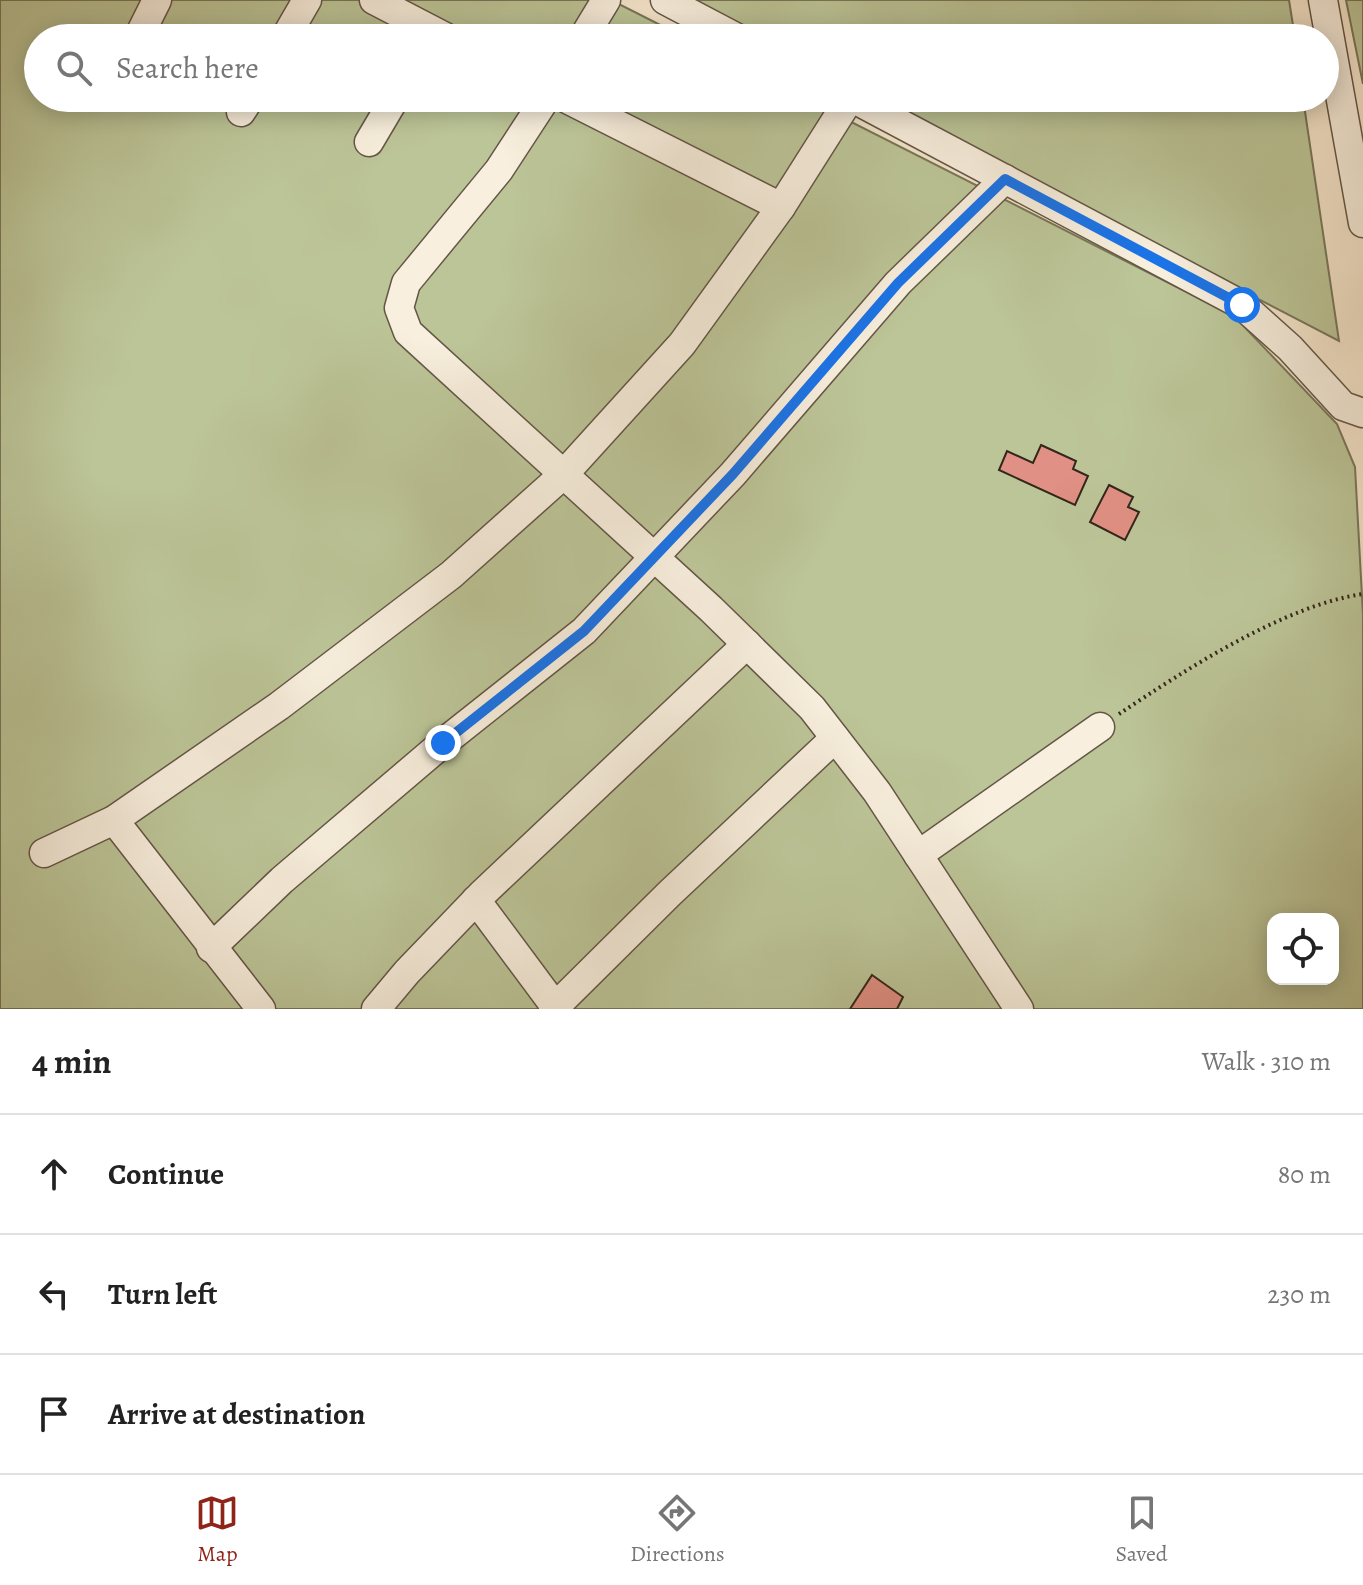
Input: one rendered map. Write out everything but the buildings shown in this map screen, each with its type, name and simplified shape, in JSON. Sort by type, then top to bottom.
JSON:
[{"type":"street","points":[[145,24],[157,0]]},
{"type":"street","points":[[293,24],[307,0]]},
{"type":"street","points":[[374,0],[416,24]]},
{"type":"street","points":[[591,24],[606,0]]},
{"type":"street","points":[[665,0],[710,24]]},
{"type":"street","points":[[1323,0],[1327,24]]},
{"type":"street","points":[[1339,89],[1363,223]]},
{"type":"street","points":[[369,142],[387,112]]},
{"type":"street","points":[[537,112],[499,170],[406,283],[399,308],[408,332],[655,558],[812,708],[877,792],[1019,1009]]},
{"type":"street","points":[[593,112],[781,207]]},
{"type":"street","points":[[44,853],[114,820],[279,706],[451,575],[564,474],[682,344],[781,207],[842,112]]},
{"type":"street","points":[[878,112],[1242,305],[1290,348],[1343,406],[1363,413]]},
{"type":"street","points":[[211,948],[282,880],[397,782],[584,631],[733,474],[898,283],[1005,179]]},
{"type":"street","points":[[376,1009],[476,900],[747,644]]},
{"type":"street","points":[[918,855],[1100,727]]},
{"type":"street","points":[[476,900],[555,1008],[670,893],[835,738]]},
{"type":"street","points":[[114,820],[261,1009]]},
{"type":"path","points":[[1100,727],[1184,671],[1268,627],[1339,597],[1363,594]]},
{"type":"green space","points":[[0,0],[611,0],[658,24],[24,24],[24,112],[832,112],[1234,316],[1337,424],[1355,467],[1363,615],[1363,1009],[0,1009]]},
{"type":"green space","points":[[683,0],[1289,0],[1293,24],[729,24]]},
{"type":"green space","points":[[1346,0],[1363,0],[1363,84]]},
{"type":"green space","points":[[898,112],[1305,112],[1339,341]]},
{"type":"route","points":[[443,743],[584,631],[733,474],[898,283],[1005,179],[1242,305]]}]
